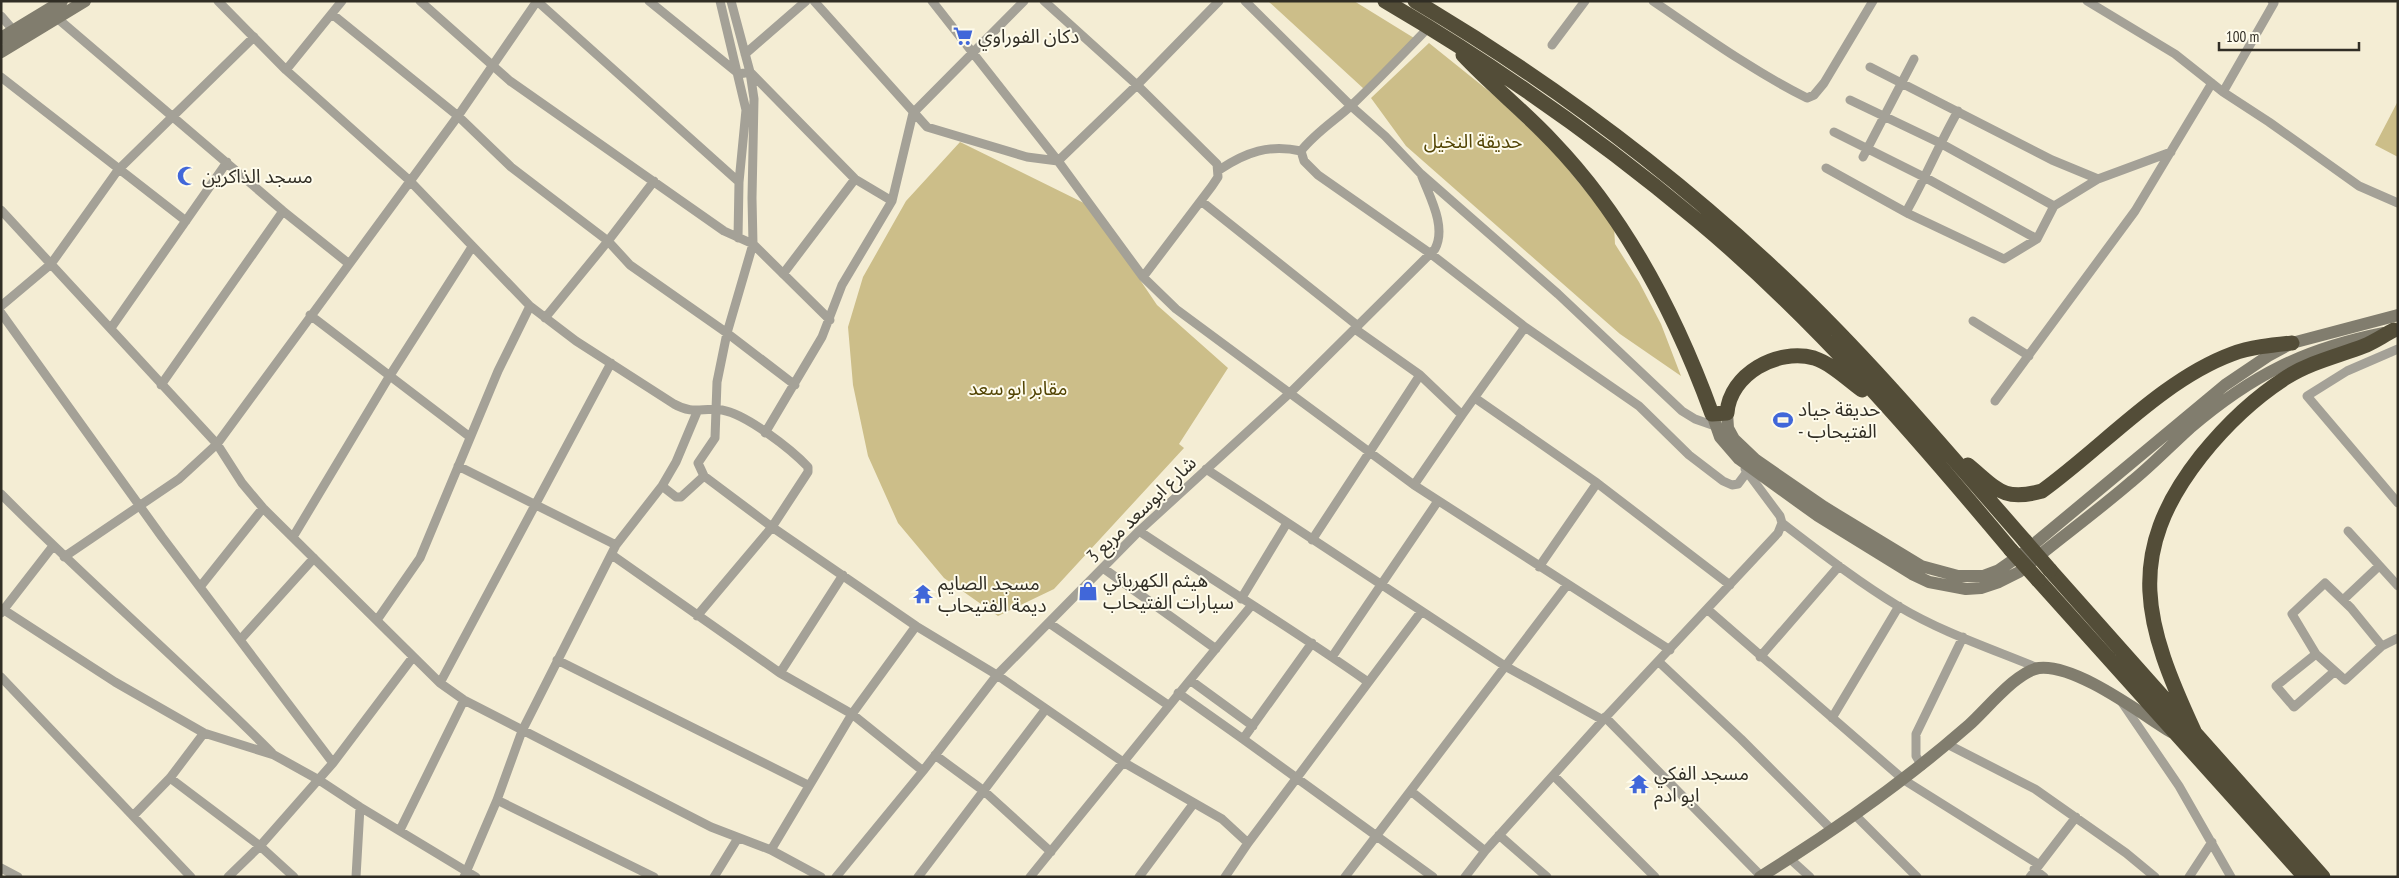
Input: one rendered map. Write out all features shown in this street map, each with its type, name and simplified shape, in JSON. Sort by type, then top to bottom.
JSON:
[{"type":"highway","points":[[1385,1],[1447,38],[1564,116],[1699,221],[1782,297],[1920,442],[2038,580],[2305,877]]},
{"type":"highway","points":[[1415,1],[1426,5],[1531,73],[1603,124],[1673,180],[1790,283],[1843,337],[1921,424],[2322,877]]},
{"type":"highway","points":[[1447,38],[1485,78],[1552,141],[1601,198],[1634,248],[1660,294],[1718,418]]},
{"type":"highway","points":[[2194,731],[2169,676],[2154,626],[2150,592],[2150,560],[2159,526],[2171,500],[2215,438],[2245,409],[2287,377],[2327,357],[2364,346],[2396,330]]},
{"type":"highway","points":[[1921,424],[2000,490],[2011,496],[2027,495],[2042,491],[2062,477],[2184,378],[2232,354],[2262,346],[2292,343]]},
{"type":"highway","points":[[1718,418],[1731,394],[1744,376],[1774,361],[1794,357],[1813,358],[1825,363],[1891,412]]},
{"type":"main road","points":[[1,38],[62,1]]},
{"type":"main road","points":[[1,52],[85,1]]},
{"type":"main road","points":[[1718,418],[1728,428],[1738,445],[1780,478],[1921,566],[1958,576],[1983,576],[1999,570],[2022,554],[2225,385],[2292,343],[2398,315]]},
{"type":"main road","points":[[1718,418],[1728,448],[1739,459],[1818,516],[1912,574],[1947,587],[1966,590],[1981,588],[1999,582],[2019,572],[2132,482],[2191,428],[2248,384],[2293,359],[2344,341],[2396,330]]},
{"type":"main road","points":[[1760,876],[1855,815],[1904,780],[1947,744],[2014,682],[2025,673],[2038,668],[2056,669],[2076,676],[2120,700],[2177,736]]},
{"type":"street","points":[[218,1],[286,70],[409,180],[530,306],[545,318],[611,364],[674,404],[697,412],[715,410],[738,414],[765,433],[809,469],[772,527],[697,616]]},
{"type":"street","points":[[420,1],[515,85],[724,231],[753,244],[830,320]]},
{"type":"street","points":[[64,557],[179,479],[217,444],[348,263],[458,116],[537,1],[739,182]]},
{"type":"street","points":[[649,1],[739,74],[750,72]]},
{"type":"street","points":[[720,1],[739,74],[746,110],[739,182],[738,238]]},
{"type":"street","points":[[731,1],[750,72],[754,108],[752,170],[753,244],[727,333],[717,382],[715,438],[698,463],[699,469],[704,476],[772,527],[916,626],[997,675],[1045,710],[1123,762],[1222,819],[1248,843]]},
{"type":"street","points":[[745,54],[806,1]]},
{"type":"street","points":[[814,1],[927,127],[1026,157],[1058,161]]},
{"type":"street","points":[[932,1],[1058,161],[1143,277],[1176,310],[1291,392],[1369,454],[1414,485],[1670,650]]},
{"type":"street","points":[[765,433],[795,385],[830,320],[844,280],[892,201],[913,113],[1024,1]]},
{"type":"street","points":[[1044,1],[1213,157],[1219,170],[1218,176],[1201,201],[1143,277]]},
{"type":"street","points":[[1058,161],[1137,85],[1219,1]]},
{"type":"street","points":[[1245,1],[1351,106],[1385,136],[1421,174],[1558,294],[1682,411],[1695,419],[1718,418]]},
{"type":"street","points":[[1552,45],[1585,1]]},
{"type":"street","points":[[1653,1],[1721,48],[1807,98],[1814,95],[1824,83],[1873,1]]},
{"type":"street","points":[[2087,1],[2175,54],[2223,92],[2359,186],[2398,203]]},
{"type":"street","points":[[2223,92],[2274,2],[2272,1]]},
{"type":"street","points":[[286,70],[336,6],[458,116],[511,167],[608,241],[630,265],[727,333],[795,385]]},
{"type":"street","points":[[1,16],[14,31]]},
{"type":"street","points":[[57,18],[283,211],[348,263]]},
{"type":"street","points":[[1301,151],[1326,126],[1351,106],[1429,27]]},
{"type":"street","points":[[1,306],[51,264],[118,170],[254,38]]},
{"type":"street","points":[[1865,153],[1914,58]]},
{"type":"street","points":[[1870,67],[2052,160],[2098,179]]},
{"type":"street","points":[[750,72],[855,179],[892,201]]},
{"type":"street","points":[[1,77],[118,170],[186,221]]},
{"type":"street","points":[[1995,401],[2135,211],[2212,83]]},
{"type":"street","points":[[1850,100],[1940,143],[2054,206]]},
{"type":"street","points":[[1906,212],[1926,178],[1940,143],[1958,111]]},
{"type":"street","points":[[1834,132],[1865,153],[1926,178],[2037,239]]},
{"type":"street","points":[[1219,170],[1236,158],[1255,151],[1285,147],[1301,151]]},
{"type":"street","points":[[1301,151],[1304,161],[1318,175],[1431,254],[1525,327],[1639,406],[1689,455],[1723,481],[1732,485],[1738,484],[1747,472]]},
{"type":"street","points":[[1826,168],[1906,212],[2004,259],[2037,239],[2054,206],[2098,179],[2171,152]]},
{"type":"street","points":[[111,328],[227,162]]},
{"type":"street","points":[[1421,174],[1436,214],[1440,231],[1439,243],[1431,254]]},
{"type":"street","points":[[783,274],[855,179]]},
{"type":"street","points":[[545,318],[654,181]]},
{"type":"street","points":[[1201,201],[1357,327],[1420,375],[1462,416]]},
{"type":"street","points":[[1,210],[217,444],[242,483],[263,508],[440,683],[464,700],[522,731],[711,827],[771,850],[821,877]]},
{"type":"street","points":[[161,385],[283,211]]},
{"type":"street","points":[[293,537],[389,377],[472,247]]},
{"type":"street","name":"شارع ابوسعد مربع 3","points":[[836,877],[923,771],[997,675],[1139,531],[1291,392],[1431,254]]},
{"type":"street","points":[[377,620],[420,558],[513,337],[530,306]]},
{"type":"street","points":[[1,313],[200,588],[333,763]]},
{"type":"street","points":[[310,316],[470,437]]},
{"type":"street","points":[[1973,321],[2028,356]]},
{"type":"street","points":[[1414,485],[1525,327]]},
{"type":"street","points":[[2398,349],[2347,372],[2307,396],[2398,503]]},
{"type":"street","points":[[440,683],[611,364]]},
{"type":"street","points":[[1312,540],[1420,375]]},
{"type":"street","points":[[1475,398],[1596,483],[1730,585]]},
{"type":"street","points":[[465,874],[497,800],[522,731],[616,545],[662,486],[680,456],[697,412]]},
{"type":"street","points":[[1739,459],[1777,511],[1782,523],[1839,566],[1899,606],[1963,637],[2038,668]]},
{"type":"street","points":[[458,466],[616,545]]},
{"type":"street","points":[[1206,469],[1505,666],[1604,718],[1760,876]]},
{"type":"street","points":[[662,486],[676,497],[681,497],[704,476]]},
{"type":"street","points":[[1539,567],[1596,483]]},
{"type":"street","points":[[1,494],[64,557],[213,693],[274,755]]},
{"type":"street","points":[[1332,657],[1438,501]]},
{"type":"street","points":[[200,588],[263,508]]},
{"type":"street","points":[[1241,599],[1287,523]]},
{"type":"street","points":[[1465,877],[1604,718],[1659,662],[1778,533],[1782,523]]},
{"type":"street","points":[[1139,531],[1241,599],[1312,643],[1368,682]]},
{"type":"street","points":[[2348,531],[2398,586]]},
{"type":"street","points":[[53,546],[2,610],[115,682],[204,733],[274,755],[319,780],[360,808],[400,830],[465,874],[476,877]]},
{"type":"street","points":[[612,555],[780,673],[852,714],[923,771]]},
{"type":"street","points":[[240,640],[314,558]]},
{"type":"street","points":[[1760,658],[1839,566]]},
{"type":"street","points":[[2343,600],[2379,566]]},
{"type":"street","points":[[1103,568],[1216,649]]},
{"type":"street","points":[[780,673],[843,575]]},
{"type":"street","points":[[2382,646],[2373,632],[2325,583],[2292,614],[2316,654],[2345,680],[2382,646],[2398,638]]},
{"type":"street","points":[[1345,877],[1412,792],[1505,666],[1568,585]]},
{"type":"street","points":[[1030,877],[1168,705],[1252,606]]},
{"type":"street","points":[[1832,718],[1899,606]]},
{"type":"street","points":[[1707,610],[1760,658],[1904,780],[2044,877]]},
{"type":"street","points":[[1226,877],[1296,777],[1421,612]]},
{"type":"street","points":[[1049,623],[1168,705]]},
{"type":"street","points":[[771,850],[852,714],[916,626]]},
{"type":"street","points":[[1922,766],[1916,756],[1916,734],[1963,637]]},
{"type":"street","points":[[1243,739],[1312,643]]},
{"type":"street","points":[[2316,654],[2276,686],[2294,707],[2335,671]]},
{"type":"street","points":[[228,877],[260,846],[319,780],[413,657]]},
{"type":"street","points":[[558,660],[808,785]]},
{"type":"street","points":[[1659,662],[1741,739],[1832,830]]},
{"type":"street","points":[[1,677],[191,877]]},
{"type":"street","points":[[1190,680],[1253,726]]},
{"type":"street","points":[[1178,693],[1433,877]]},
{"type":"street","points":[[400,830],[464,700]]},
{"type":"street","points":[[2120,700],[2179,786],[2231,877]]},
{"type":"street","points":[[918,877],[1045,710]]},
{"type":"street","points":[[133,816],[170,778],[204,733]]},
{"type":"street","points":[[1947,744],[2019,780],[2076,818],[2155,877]]},
{"type":"street","points":[[935,755],[984,790],[1051,852]]},
{"type":"street","points":[[1554,776],[1655,877]]},
{"type":"street","points":[[170,778],[260,846],[294,877]]},
{"type":"street","points":[[1412,792],[1486,851]]},
{"type":"street","points":[[497,800],[654,877]]},
{"type":"street","points":[[1139,877],[1194,803]]},
{"type":"street","points":[[356,877],[360,808]]},
{"type":"street","points":[[1855,815],[1914,876]]},
{"type":"street","points":[[2034,870],[2076,818]]},
{"type":"street","points":[[1500,835],[1547,877]]},
{"type":"street","points":[[714,877],[738,838]]},
{"type":"street","points":[[2189,877],[2212,842]]},
{"type":"street","points":[[1789,858],[1810,877]]},
{"type":"street","points":[[1,868],[18,877]]},
{"type":"green space","points":[[1268,1],[1354,1],[1414,38],[1364,89]]},
{"type":"green space","name":"حديقة النخيل","points":[[1429,43],[1495,96],[1554,152],[1614,226],[1615,244],[1639,282],[1661,324],[1681,376],[1620,334],[1406,146],[1371,98]]},
{"type":"green space","points":[[2398,101],[2398,157],[2375,145]]},
{"type":"green space","name":"مقابر ابو سعد","points":[[960,142],[1090,206],[1157,305],[1228,368],[1179,444],[1184,448],[1054,589],[998,616],[944,578],[898,523],[868,456],[853,385],[848,327],[863,277],[906,201]]},
{"type":"place","name":"دكان الفوراوي","points":[[963,36]]},
{"type":"place","name":"مسجد الذاكرين","points":[[187,176]]},
{"type":"place","name":"حديقة جياد - الفتيحاب","points":[[1783,420]]},
{"type":"place","name":"هيثم الكهربائي سيارات الفتيحاب","points":[[1088,591]]},
{"type":"place","name":"مسجد الصايم ديمة الفتيحاب","points":[[923,594]]},
{"type":"place","name":"مسجد الفكي ابو ادم","points":[[1639,784]]}]
